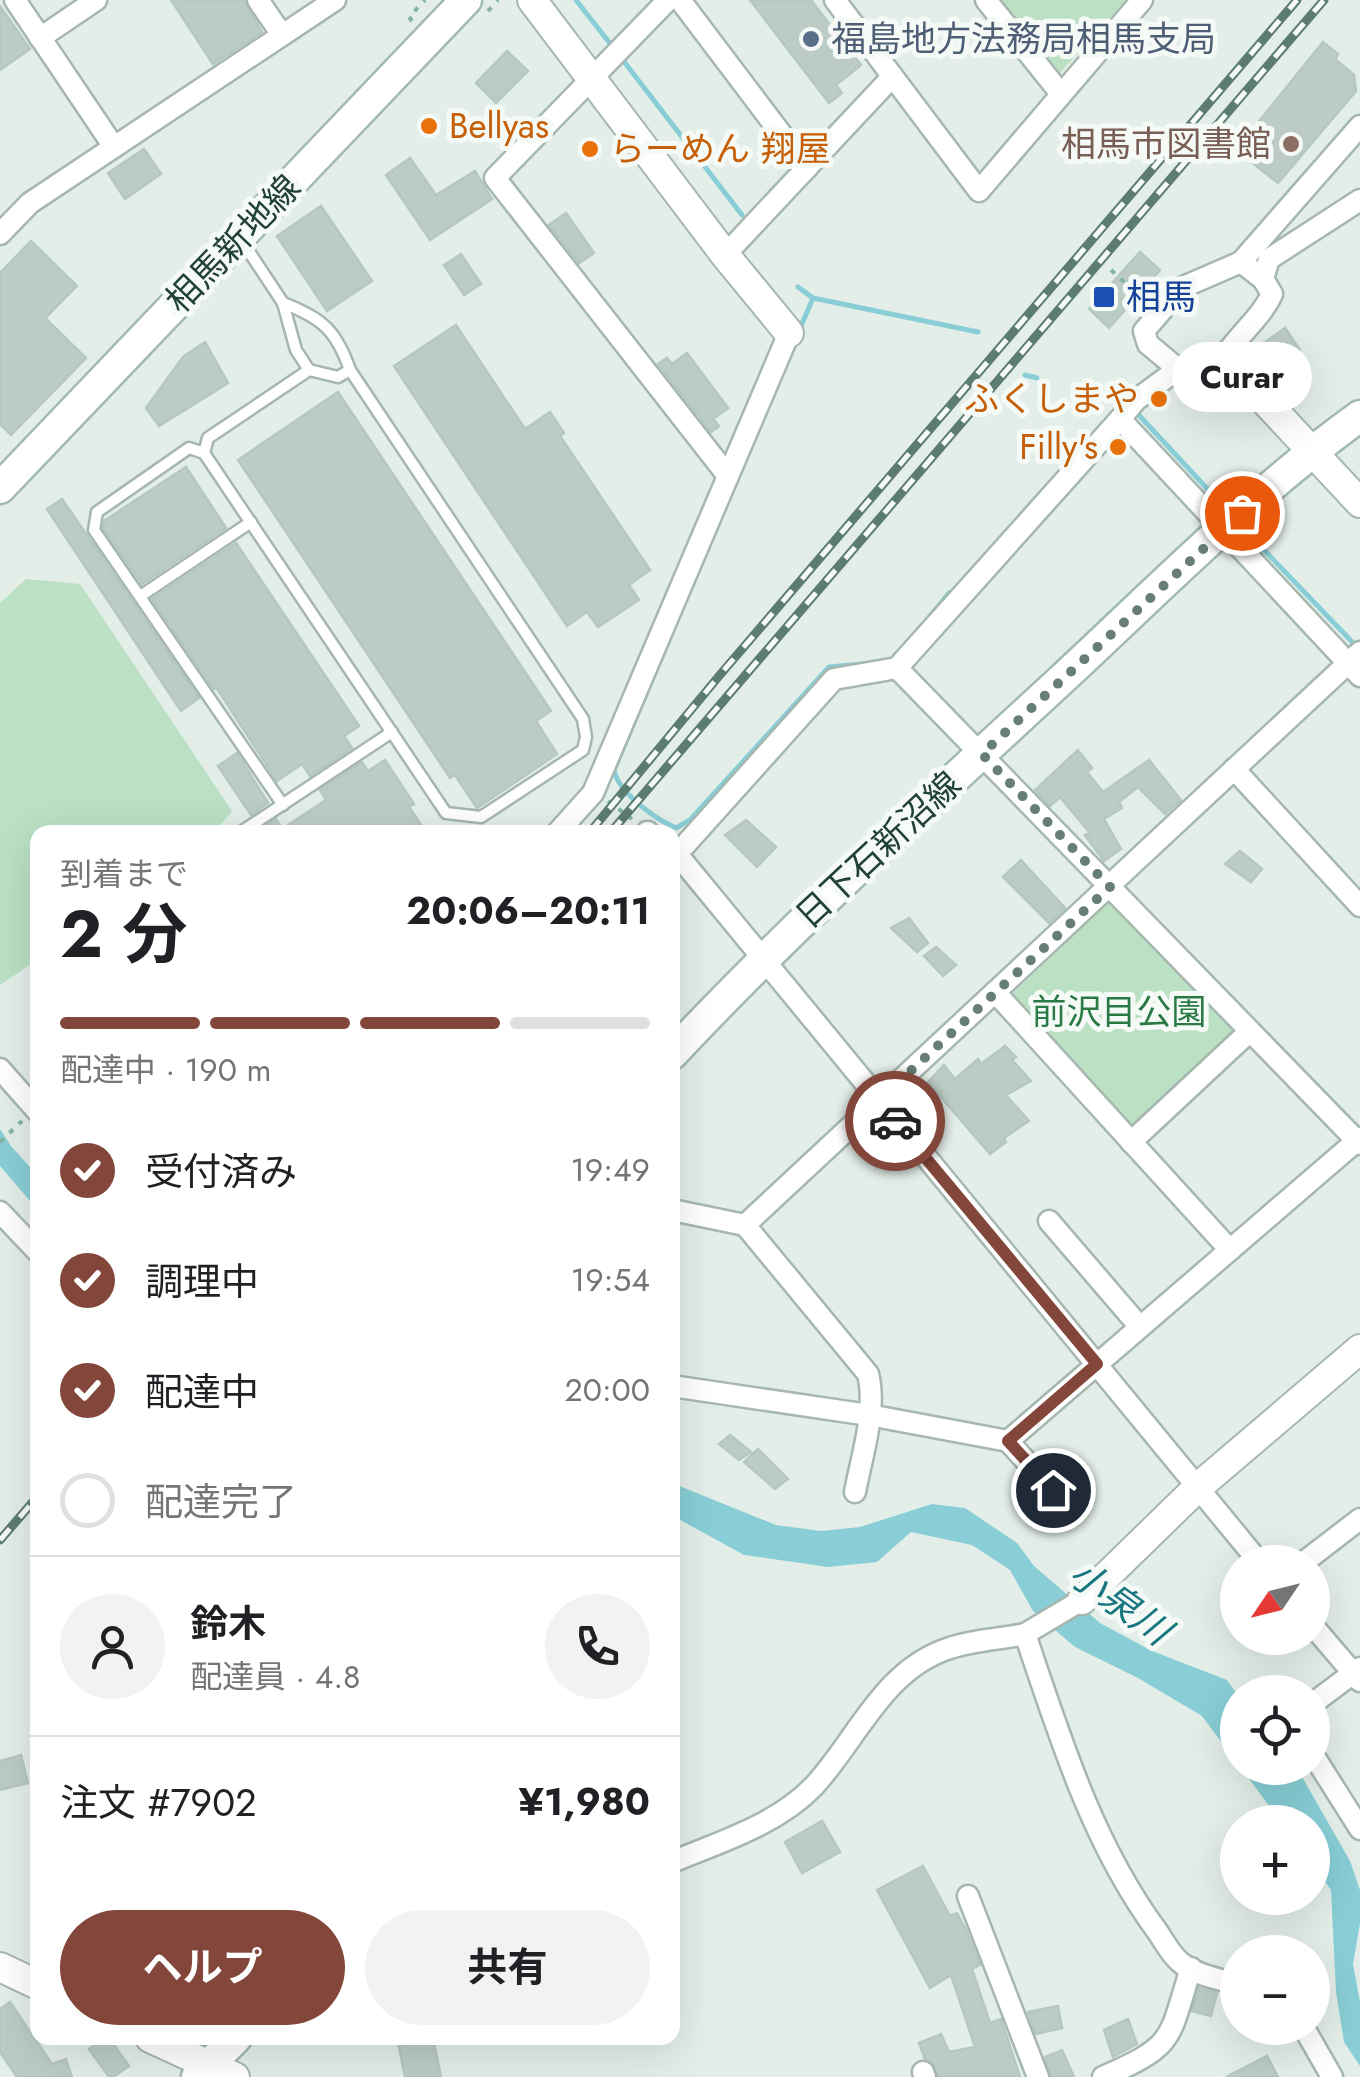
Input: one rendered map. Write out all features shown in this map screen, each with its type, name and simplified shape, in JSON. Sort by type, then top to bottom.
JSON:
[{"type":"main road","name":"相馬新地線","points":[[2,482],[466,0]]},
{"type":"main road","name":"日下石新沼線","points":[[680,1045],[762,958],[1232,522],[1312,450],[1360,416]]},
{"type":"main road","points":[[202,2070],[229,2045]]},
{"type":"street","points":[[15,0],[114,148]]},
{"type":"street","points":[[40,38],[96,0]]},
{"type":"street","points":[[258,0],[282,35]]},
{"type":"street","points":[[2,229],[30,203],[335,0]]},
{"type":"street","points":[[532,0],[606,64],[725,255],[789,333],[593,792],[564,825]]},
{"type":"street","points":[[668,0],[495,178],[728,476]]},
{"type":"street","points":[[680,0],[807,168]]},
{"type":"street","points":[[986,0],[1061,94]]},
{"type":"street","points":[[836,1],[979,190],[1141,0]]},
{"type":"street","points":[[725,255],[892,76]]},
{"type":"street","points":[[1178,369],[1148,344],[1144,330],[1181,288],[1241,262],[1360,126]]},
{"type":"street","points":[[1263,280],[1268,259],[1359,202]]},
{"type":"street","points":[[680,845],[834,678],[897,668],[1136,400],[1178,369],[1224,357],[1238,336],[1266,309],[1272,294],[1263,280],[1241,262]]},
{"type":"street","points":[[1224,357],[1360,503]]},
{"type":"street","points":[[745,1225],[1234,770],[1356,662],[1232,522],[1120,419]]},
{"type":"street","points":[[897,668],[1359,1141],[1008,1441]]},
{"type":"street","points":[[1234,770],[1360,906]]},
{"type":"street","points":[[680,859],[1245,1545]]},
{"type":"street","points":[[996,992],[1230,1250]]},
{"type":"street","points":[[1131,1142],[1250,1031]]},
{"type":"street","points":[[0,1068],[30,1104]]},
{"type":"street","points":[[0,1212],[30,1244]]},
{"type":"street","points":[[680,1212],[745,1225],[868,1374],[872,1388],[855,1492]]},
{"type":"street","points":[[1049,1221],[1140,1327]]},
{"type":"street","points":[[680,1859],[762,1825],[812,1788],[882,1695],[923,1661],[950,1648],[1029,1633],[1082,1600],[1196,1488],[1360,1349]]},
{"type":"street","points":[[680,1387],[1008,1441],[1053,1490]]},
{"type":"street","points":[[1326,1545],[1360,1519]]},
{"type":"street","points":[[1029,1633],[1071,1770],[1120,1874],[1179,1962],[1220,1978]]},
{"type":"street","points":[[1330,1644],[1358,1674],[1330,1692]]},
{"type":"street","points":[[1330,1782],[1360,1829]]},
{"type":"street","points":[[968,1896],[1038,2077]]},
{"type":"street","points":[[0,1967],[30,1981]]},
{"type":"street","points":[[1103,2077],[1150,2056],[1168,2040],[1192,1968]]},
{"type":"street","points":[[161,2045],[202,2070],[234,2077]]},
{"type":"street","points":[[1314,2045],[1332,2077]]},
{"type":"lane","points":[[240,237],[284,302],[296,350],[309,370],[338,376],[350,370]]},
{"type":"lane","points":[[283,805],[94,530],[97,512],[189,448],[204,452],[446,813],[481,817],[583,750],[586,737],[583,719],[350,370],[342,348],[315,315],[284,302]]},
{"type":"lane","points":[[204,452],[208,438],[309,370]]},
{"type":"lane","points":[[142,595],[251,522]]},
{"type":"lane","points":[[252,825],[392,732]]},
{"type":"path","points":[[1111,270],[1139,294]]},
{"type":"path","points":[[593,792],[639,825]]},
{"type":"path","points":[[0,1142],[30,1116]]},
{"type":"green space","points":[[999,0],[1126,0],[1058,75]]},
{"type":"green space","points":[[26,579],[80,584],[232,811],[221,825],[30,825],[30,965],[0,985],[0,603]]},
{"type":"green space","name":"前沢目公園","points":[[1107,903],[1115,903],[1234,1026],[1234,1038],[1136,1128],[1127,1128],[1011,995]]},
{"type":"water","points":[[0,1129],[30,1167],[30,1201],[0,1166]]},
{"type":"water","points":[[680,1486],[776,1525],[821,1531],[860,1527],[932,1504],[965,1508],[1017,1543],[1034,1566],[1100,1623],[1152,1651],[1220,1677],[1220,1740],[1202,1716],[1075,1647],[1033,1611],[1010,1570],[972,1545],[911,1532],[877,1562],[828,1567],[744,1555],[680,1520]]},
{"type":"water","points":[[1254,1785],[1307,1785],[1318,1805],[1268,1805]]},
{"type":"water","points":[[1330,1826],[1350,1861],[1360,1890],[1360,1923],[1353,1964],[1360,2002],[1360,2066],[1344,2042],[1336,1992]]},
{"type":"building","points":[[171,0],[244,0],[262,32],[213,64]]},
{"type":"building","name":"福島地方法務局相馬支局","points":[[750,0],[811,0],[861,65],[836,85],[842,93],[829,103]]},
{"type":"building","points":[[0,6],[30,49],[0,70]]},
{"type":"building","points":[[1323,42],[1354,75],[1356,91],[1278,183],[1236,150]]},
{"type":"building","points":[[507,51],[528,71],[496,103],[476,83]]},
{"type":"building","points":[[144,149],[161,174],[125,199],[108,173]]},
{"type":"building","points":[[410,158],[436,195],[475,171],[492,199],[430,240],[386,175]]},
{"type":"building","points":[[321,206],[372,281],[327,311],[277,236]]},
{"type":"building","points":[[566,213],[594,253],[579,263],[549,225]]},
{"type":"building","points":[[31,241],[77,286],[45,318],[86,358],[11,435],[0,424],[0,273]]},
{"type":"building","points":[[1140,252],[1160,270],[1109,328],[1089,309]]},
{"type":"building","points":[[461,254],[481,284],[464,295],[444,265]]},
{"type":"building","points":[[456,325],[525,429],[550,412],[564,433],[560,436],[650,570],[629,585],[639,600],[598,627],[587,612],[567,626],[394,366]]},
{"type":"building","points":[[1285,328],[1300,350],[1270,375],[1256,358],[1256,349]]},
{"type":"building","points":[[205,342],[228,383],[159,426],[146,408],[183,357]]},
{"type":"building","points":[[687,353],[728,408],[713,419],[719,426],[711,432],[658,364],[667,358],[672,364]]},
{"type":"building","points":[[338,392],[551,711],[536,721],[557,754],[477,808],[455,775],[450,778],[238,460]]},
{"type":"building","points":[[186,467],[226,528],[142,584],[103,528],[104,521]]},
{"type":"building","points":[[62,499],[199,698],[181,711],[47,509]]},
{"type":"building","points":[[236,543],[359,726],[344,736],[352,748],[310,776],[302,764],[277,781],[152,599]]},
{"type":"building","points":[[1078,750],[1092,768],[1087,772],[1103,792],[1149,760],[1181,800],[1165,814],[1138,787],[1119,802],[1122,808],[1104,819],[1121,849],[1104,861],[1085,835],[1090,833],[1060,797],[1050,806],[1035,790]]},
{"type":"building","points":[[237,753],[268,803],[251,815],[218,766]]},
{"type":"building","points":[[385,760],[414,804],[409,807],[421,825],[288,825],[326,800],[320,790],[362,762],[368,771]]},
{"type":"building","points":[[746,820],[776,847],[757,867],[725,835]]},
{"type":"building","points":[[1240,851],[1262,869],[1251,882],[1225,864]]},
{"type":"building","points":[[1021,860],[1065,908],[1049,923],[1003,877]]},
{"type":"building","points":[[909,918],[928,943],[917,952],[891,928]]},
{"type":"building","points":[[936,947],[956,965],[943,976],[924,956]]},
{"type":"building","points":[[1005,1046],[1031,1081],[1006,1095],[1029,1121],[1004,1138],[1006,1142],[990,1154],[928,1082],[944,1065],[955,1079],[978,1059],[981,1064]]},
{"type":"building","points":[[730,1435],[751,1452],[739,1460],[719,1444]]},
{"type":"building","points":[[758,1449],[788,1479],[775,1489],[744,1462]]},
{"type":"building","points":[[21,1755],[28,1783],[0,1790],[0,1761]]},
{"type":"building","points":[[822,1821],[840,1852],[802,1873],[785,1842]]},
{"type":"building","points":[[923,1866],[950,1916],[957,1913],[966,1930],[980,1965],[972,1969],[990,2023],[1001,2019],[1020,2077],[938,2077],[935,2066],[925,2059],[919,2043],[941,2034],[949,2052],[975,2047],[951,1975],[930,1988],[877,1890]]},
{"type":"building","points":[[1199,1988],[1217,1993],[1211,2016],[1192,2011]]},
{"type":"building","points":[[10,2002],[30,2032],[30,2045],[39,2045],[52,2064],[66,2059],[72,2077],[17,2077],[0,2052],[0,2009]]},
{"type":"building","points":[[1058,2006],[1062,2028],[1036,2034],[1028,2012]]},
{"type":"building","points":[[1128,2019],[1137,2044],[1113,2057],[1104,2030]]},
{"type":"building","points":[[95,2045],[114,2045],[129,2066],[109,2077],[89,2049]]},
{"type":"building","points":[[398,2045],[434,2045],[441,2077],[405,2077]]},
{"type":"building","points":[[1062,2050],[1074,2077],[1051,2077],[1045,2057]]},
{"type":"building","points":[[1267,2056],[1278,2077],[1226,2077]]},
{"type":"waterway","points":[[576,0],[612,46]]},
{"type":"waterway","points":[[622,59],[742,215]]},
{"type":"waterway","points":[[798,287],[813,298],[978,332]]},
{"type":"waterway","points":[[798,333],[813,298]]},
{"type":"waterway","points":[[1025,375],[1037,378]]},
{"type":"waterway","points":[[1136,412],[1227,510]]},
{"type":"waterway","points":[[1241,526],[1358,648]]},
{"type":"waterway","points":[[926,621],[949,593]]},
{"type":"waterway","points":[[668,642],[614,770],[622,787],[639,804],[671,825]]},
{"type":"waterway","points":[[680,826],[690,820],[829,667],[863,664]]},
{"type":"railway","points":[[596,825],[1297,0]]},
{"type":"railway","points":[[617,825],[1324,0]]},
{"type":"railway","points":[[0,1540],[30,1505]]},
{"type":"way so far","points":[[895,1121],[878,1101],[1110,887],[982,754],[1242,513]]},
{"type":"place","name":"福島地方法務局相馬支局","points":[[811,39]]},
{"type":"place","name":"Bellyas","points":[[429,126]]},
{"type":"place","name":"相馬市図書館","points":[[1291,144]]},
{"type":"place","name":"らーめん 翔屋","points":[[590,149]]},
{"type":"place","name":"相馬","points":[[1104,297]]},
{"type":"place","name":"ふくしまや","points":[[1159,399]]},
{"type":"place","name":"Filly's","points":[[1118,447]]},
{"type":"place","name":"Curar","points":[[1242,513]]},
{"type":"route","points":[[895,1121],[1097,1364],[1008,1441],[1053,1490]]},
{"type":"water label","name":"小泉川","points":[[1120,1602]]}]
